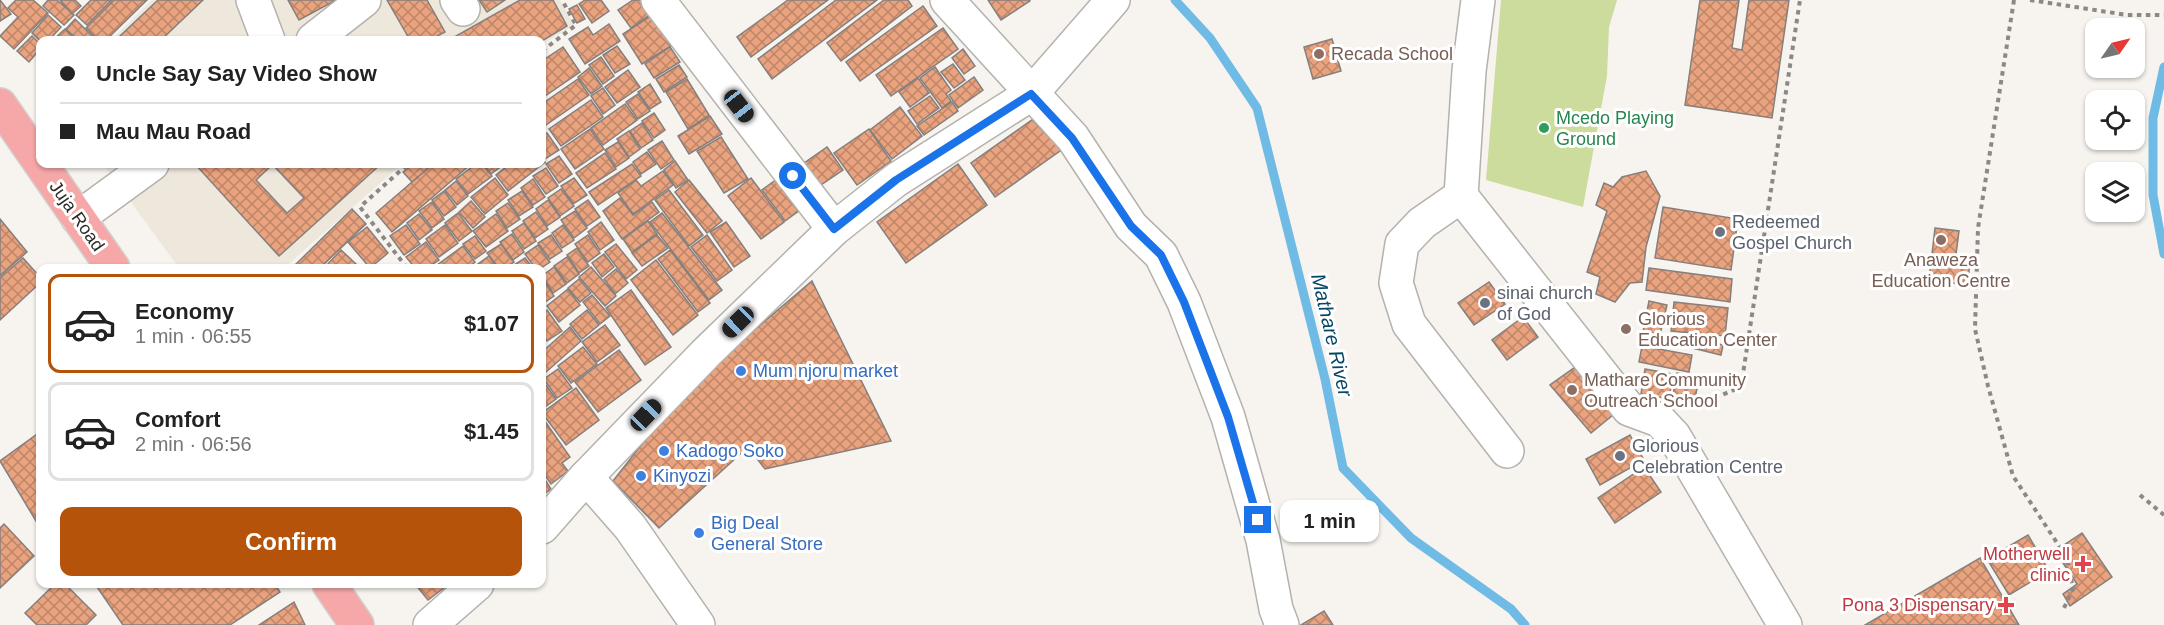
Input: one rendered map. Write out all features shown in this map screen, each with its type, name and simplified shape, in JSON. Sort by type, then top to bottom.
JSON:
[{"type":"main road","name":"Juja Road","points":[[0,105],[36,158]]},
{"type":"main road","name":"Juja Road","points":[[43,168],[110,264]]},
{"type":"main road","points":[[332,588],[357,625]]},
{"type":"street","points":[[253,0],[266,36]]},
{"type":"street","points":[[336,34],[364,0]]},
{"type":"street","points":[[658,0],[834,229]]},
{"type":"street","points":[[947,0],[1072,138],[1131,226],[1161,255],[1184,302],[1228,417],[1263,540],[1276,609],[1282,625]]},
{"type":"street","points":[[546,522],[706,353],[834,229],[896,180],[1031,94],[1113,0]]},
{"type":"street","points":[[1478,0],[1468,71],[1461,196],[1629,409],[1659,420],[1674,436],[1785,625]]},
{"type":"street","points":[[78,219],[147,168]]},
{"type":"street","points":[[1461,196],[1422,223],[1402,244],[1396,283],[1410,324],[1507,451]]},
{"type":"street","points":[[586,477],[630,527],[698,625]]},
{"type":"street","points":[[430,625],[472,588]]},
{"type":"path","points":[[546,48],[576,25],[562,0]]},
{"type":"path","points":[[1659,420],[1741,387],[1800,0]]},
{"type":"path","points":[[2014,0],[1978,228],[1975,329],[2013,476],[2067,558],[2073,589],[2064,608]]},
{"type":"path","points":[[2030,0],[2127,15],[2164,15]]},
{"type":"path","points":[[404,168],[360,207],[404,264]]},
{"type":"path","points":[[2140,495],[2164,515]]},
{"type":"shaded area","points":[[152,0],[560,0],[574,25],[546,42],[546,36],[115,36]]},
{"type":"shaded area","points":[[106,168],[397,168],[289,264],[176,264]]},
{"type":"green space","name":"Mcedo Playing Ground","points":[[1501,0],[1617,0],[1609,27],[1607,76],[1583,207],[1486,180]]},
{"type":"building","points":[[0,0],[11,14],[0,21]]},
{"type":"building","points":[[16,0],[33,0],[48,13],[14,49],[0,36],[18,17],[8,8]]},
{"type":"building","points":[[48,0],[57,0],[74,15],[64,25],[43,6]]},
{"type":"building","points":[[60,0],[75,0],[81,6],[72,14]]},
{"type":"building","points":[[91,0],[112,0],[87,25],[76,15]]},
{"type":"building","points":[[114,0],[147,0],[110,36],[94,36],[86,28]]},
{"type":"building","points":[[158,0],[203,0],[165,36],[120,36]]},
{"type":"building","points":[[288,0],[336,0],[299,20]]},
{"type":"building","points":[[387,0],[427,0],[445,32],[438,36],[408,36]]},
{"type":"building","points":[[479,0],[505,0],[487,12]]},
{"type":"building","points":[[520,0],[553,0],[567,26],[546,39],[546,36],[456,36]]},
{"type":"building","points":[[585,0],[601,0],[609,11],[592,23],[579,4]]},
{"type":"building","points":[[633,0],[641,0],[651,14],[631,28],[618,10]]},
{"type":"building","points":[[788,0],[828,0],[751,57],[737,37]]},
{"type":"building","points":[[836,0],[877,0],[772,79],[758,59]]},
{"type":"building","points":[[884,0],[908,0],[912,6],[841,61],[827,43]]},
{"type":"building","points":[[988,0],[1029,0],[1030,1],[1001,20]]},
{"type":"building","points":[[1700,0],[1739,0],[1732,48],[1742,50],[1749,0],[1789,0],[1772,118],[1685,105]]},
{"type":"building","points":[[577,5],[585,19],[577,23],[569,9]]},
{"type":"building","points":[[923,6],[937,26],[860,81],[846,62]]},
{"type":"building","points":[[48,15],[61,27],[53,36],[36,37],[32,33]]},
{"type":"building","points":[[652,15],[671,46],[642,64],[623,34]]},
{"type":"building","points":[[75,19],[92,36],[74,36],[66,29]]},
{"type":"building","points":[[609,24],[620,41],[585,64],[569,39],[588,27],[593,35]]},
{"type":"building","points":[[943,28],[958,49],[891,96],[876,75]]},
{"type":"building","points":[[65,29],[71,36],[57,36]]},
{"type":"building","points":[[32,36],[36,40],[36,54],[29,62],[17,51]]},
{"type":"building","points":[[1332,39],[1341,71],[1313,79],[1304,47]]},
{"type":"building","points":[[617,46],[630,64],[615,73],[603,55]]},
{"type":"building","points":[[563,47],[580,72],[546,95],[546,58]]},
{"type":"building","points":[[670,47],[680,62],[654,78],[645,64]]},
{"type":"building","points":[[963,49],[975,66],[964,74],[952,58]]},
{"type":"building","points":[[601,57],[614,76],[603,84],[589,65]]},
{"type":"building","points":[[953,64],[965,80],[954,88],[941,72]]},
{"type":"building","points":[[679,65],[687,77],[664,92],[656,79]]},
{"type":"building","points":[[935,67],[951,90],[946,94],[951,101],[942,108],[920,78]]},
{"type":"building","points":[[589,68],[602,86],[591,94],[578,77]]},
{"type":"building","points":[[628,70],[640,87],[617,103],[605,87]]},
{"type":"building","points":[[974,77],[983,90],[958,108],[949,95]]},
{"type":"building","points":[[918,78],[929,93],[910,107],[899,92]]},
{"type":"building","points":[[578,79],[589,95],[546,125],[546,101]]},
{"type":"building","points":[[687,79],[709,115],[688,129],[666,92]]},
{"type":"building","points":[[650,84],[661,102],[650,109],[638,92]]},
{"type":"building","points":[[603,88],[615,105],[603,114],[591,96]]},
{"type":"building","points":[[638,94],[650,111],[638,119],[626,102]]},
{"type":"building","points":[[930,96],[939,108],[917,124],[908,111]]},
{"type":"building","points":[[591,100],[603,117],[561,146],[549,129]]},
{"type":"building","points":[[952,102],[958,111],[924,135],[917,126]]},
{"type":"building","points":[[625,104],[637,120],[603,145],[591,128]]},
{"type":"building","points":[[900,107],[922,136],[892,159],[870,130]]},
{"type":"building","points":[[1043,112],[1067,146],[995,197],[971,163]]},
{"type":"building","points":[[654,113],[665,130],[654,138],[642,121]]},
{"type":"building","points":[[710,116],[722,134],[689,154],[678,136]]},
{"type":"building","points":[[642,123],[653,140],[641,148],[630,131]]},
{"type":"building","points":[[590,129],[604,149],[575,169],[561,149]]},
{"type":"building","points":[[869,129],[891,161],[857,185],[834,153]]},
{"type":"building","points":[[629,131],[640,149],[629,157],[617,139]]},
{"type":"building","points":[[546,134],[559,150],[546,158]]},
{"type":"building","points":[[721,137],[748,179],[724,193],[697,151]]},
{"type":"building","points":[[662,141],[674,160],[661,169],[648,150]]},
{"type":"building","points":[[618,142],[629,158],[616,167],[605,150]]},
{"type":"building","points":[[827,147],[843,170],[812,191],[797,168]]},
{"type":"building","points":[[647,152],[656,164],[641,174],[633,162]]},
{"type":"building","points":[[605,153],[616,169],[587,188],[576,173]]},
{"type":"building","points":[[559,156],[572,174],[559,183],[546,164]]},
{"type":"building","points":[[675,161],[688,180],[676,188],[664,170]]},
{"type":"building","points":[[632,164],[641,176],[598,205],[589,192]]},
{"type":"building","points":[[958,164],[987,205],[906,263],[877,222]]},
{"type":"building","points":[[199,168],[269,168],[256,180],[287,213],[304,198],[276,168],[377,168],[279,256]]},
{"type":"building","points":[[408,168],[428,169],[412,182],[403,172]]},
{"type":"building","points":[[428,168],[466,168],[392,232],[376,213]]},
{"type":"building","points":[[471,168],[485,168],[492,176],[468,194],[456,179]]},
{"type":"building","points":[[487,168],[499,168],[491,174]]},
{"type":"building","points":[[505,168],[537,168],[508,191],[496,175]]},
{"type":"building","points":[[546,168],[558,186],[546,194],[533,176]]},
{"type":"building","points":[[663,171],[673,185],[633,214],[618,193],[636,180],[641,186]]},
{"type":"building","points":[[1646,171],[1660,196],[1646,247],[1642,282],[1630,283],[1615,302],[1596,294],[1600,277],[1587,272],[1607,211],[1596,205],[1604,183],[1613,187],[1622,177]]},
{"type":"building","points":[[495,178],[508,195],[485,214],[471,197]]},
{"type":"building","points":[[574,178],[587,195],[573,204],[561,186]]},
{"type":"building","points":[[751,178],[784,222],[761,239],[728,196]]},
{"type":"building","points":[[533,179],[545,197],[533,205],[521,188]]},
{"type":"building","points":[[777,179],[800,210],[785,221],[762,190]]},
{"type":"building","points":[[689,180],[722,221],[707,233],[675,192]]},
{"type":"building","points":[[456,181],[468,196],[457,205],[445,190]]},
{"type":"building","points":[[561,189],[574,206],[560,216],[548,198]]},
{"type":"building","points":[[669,190],[703,235],[689,246],[655,200]]},
{"type":"building","points":[[444,191],[456,207],[444,216],[432,200]]},
{"type":"building","points":[[522,191],[533,207],[519,216],[508,200]]},
{"type":"building","points":[[620,198],[633,215],[652,202],[659,212],[622,239],[603,211]]},
{"type":"building","points":[[548,200],[560,217],[547,226],[536,209]]},
{"type":"building","points":[[588,200],[600,217],[587,226],[575,209]]},
{"type":"building","points":[[471,201],[485,217],[473,228],[459,212]]},
{"type":"building","points":[[432,202],[444,219],[432,228],[419,211]]},
{"type":"building","points":[[508,203],[520,219],[507,228],[496,211]]},
{"type":"building","points":[[1663,207],[1738,219],[1731,270],[1655,258]]},
{"type":"building","points":[[352,209],[366,224],[324,264],[296,264]]},
{"type":"building","points":[[575,211],[587,228],[574,238],[561,220]]},
{"type":"building","points":[[536,212],[548,229],[535,238],[523,221]]},
{"type":"building","points":[[458,213],[472,231],[459,241],[445,223]]},
{"type":"building","points":[[662,213],[722,290],[709,300],[650,222]]},
{"type":"building","points":[[419,214],[432,230],[419,240],[407,223]]},
{"type":"building","points":[[496,214],[508,231],[486,247],[473,231]]},
{"type":"building","points":[[0,219],[27,252],[0,276]]},
{"type":"building","points":[[648,221],[657,234],[632,252],[623,239]]},
{"type":"building","points":[[601,222],[614,240],[600,250],[588,232]]},
{"type":"building","points":[[726,222],[750,256],[734,267],[710,232]]},
{"type":"building","points":[[524,223],[536,241],[524,249],[512,231]]},
{"type":"building","points":[[406,225],[420,244],[404,255],[390,236]]},
{"type":"building","points":[[445,225],[458,243],[439,257],[426,239]]},
{"type":"building","points":[[563,225],[574,240],[562,248],[552,233]]},
{"type":"building","points":[[367,227],[388,253],[375,264],[367,264],[348,242]]},
{"type":"building","points":[[1935,228],[1959,231],[1955,262],[1970,264],[1967,285],[1929,280]]},
{"type":"building","points":[[512,234],[524,252],[513,260],[500,242]]},
{"type":"building","points":[[551,235],[562,251],[550,259],[538,243]]},
{"type":"building","points":[[588,235],[600,253],[588,262],[575,244]]},
{"type":"building","points":[[657,235],[668,248],[642,266],[632,253]]},
{"type":"building","points":[[707,235],[732,270],[717,281],[691,247]]},
{"type":"building","points":[[475,236],[486,251],[475,259],[463,244]]},
{"type":"building","points":[[426,242],[439,260],[433,264],[412,264],[406,257]]},
{"type":"building","points":[[501,244],[514,262],[496,264],[487,253]]},
{"type":"building","points":[[616,244],[637,270],[626,279],[605,252]]},
{"type":"building","points":[[538,245],[550,262],[546,265],[532,264],[525,254]]},
{"type":"building","points":[[463,246],[475,262],[472,264],[438,264]]},
{"type":"building","points":[[577,248],[589,266],[579,273],[567,255]]},
{"type":"building","points":[[341,250],[356,264],[328,264]]},
{"type":"building","points":[[670,250],[710,303],[698,312],[658,259]]},
{"type":"building","points":[[604,254],[614,267],[602,277],[592,263]]},
{"type":"building","points":[[489,256],[494,264],[478,264]]},
{"type":"building","points":[[567,257],[579,274],[567,283],[554,266]]},
{"type":"building","points":[[23,258],[36,273],[36,287],[0,320],[0,278]]},
{"type":"building","points":[[525,258],[530,264],[516,264]]},
{"type":"building","points":[[656,260],[698,315],[673,335],[631,280]]},
{"type":"building","points":[[554,267],[566,284],[553,293],[546,282],[546,273]]},
{"type":"building","points":[[591,267],[616,296],[605,306],[579,277]]},
{"type":"building","points":[[1649,268],[1732,279],[1730,302],[1646,290]]},
{"type":"building","points":[[616,269],[628,283],[615,294],[604,279]]},
{"type":"building","points":[[579,279],[591,293],[580,302],[568,288]]},
{"type":"building","points":[[812,281],[891,441],[765,469],[748,447],[659,528],[613,481],[685,389]]},
{"type":"building","points":[[1489,282],[1505,304],[1474,325],[1458,303]]},
{"type":"building","points":[[546,284],[554,296],[546,301]]},
{"type":"building","points":[[568,289],[580,305],[559,322],[547,306]]},
{"type":"building","points":[[631,290],[671,347],[645,365],[606,308]]},
{"type":"building","points":[[592,295],[610,316],[600,324],[583,302]]},
{"type":"building","points":[[1649,301],[1667,305],[1660,335],[1643,332]]},
{"type":"building","points":[[1674,302],[1728,308],[1725,336],[1671,331]]},
{"type":"building","points":[[587,310],[599,325],[582,339],[570,324]]},
{"type":"building","points":[[546,311],[562,331],[547,341],[546,339]]},
{"type":"building","points":[[1523,317],[1538,337],[1507,360],[1492,340]]},
{"type":"building","points":[[605,325],[620,345],[597,362],[582,342]]},
{"type":"building","points":[[570,327],[581,341],[546,372],[546,348]]},
{"type":"building","points":[[1695,338],[1723,345],[1721,355],[1692,348]]},
{"type":"building","points":[[1642,346],[1692,355],[1689,372],[1639,362]]},
{"type":"building","points":[[583,347],[597,364],[571,383],[558,366]]},
{"type":"building","points":[[619,350],[641,380],[598,412],[575,382]]},
{"type":"building","points":[[1585,360],[1624,406],[1591,433],[1550,385]]},
{"type":"building","points":[[558,369],[572,388],[557,398],[546,382],[546,378]]},
{"type":"building","points":[[1645,369],[1673,374],[1669,399],[1641,394]]},
{"type":"building","points":[[1677,373],[1699,378],[1694,404],[1672,400]]},
{"type":"building","points":[[546,385],[556,399],[546,406]]},
{"type":"building","points":[[576,388],[599,420],[566,445],[546,418],[546,410]]},
{"type":"building","points":[[546,423],[570,457],[562,463],[568,471],[551,484],[546,477]]},
{"type":"building","points":[[36,435],[36,521],[0,461]]},
{"type":"building","points":[[1630,435],[1644,460],[1600,485],[1586,459]]},
{"type":"building","points":[[1644,467],[1661,492],[1615,523],[1598,498]]},
{"type":"building","points":[[546,481],[551,489],[546,492]]},
{"type":"building","points":[[4,524],[34,556],[0,588],[0,528]]},
{"type":"building","name":"Motherwell clinic","points":[[2082,533],[2112,577],[2070,606],[2063,594],[2077,584],[2055,551]]},
{"type":"building","points":[[2028,535],[2049,571],[2009,595],[1987,559]]},
{"type":"building","points":[[1980,558],[2019,625],[1865,625]]},
{"type":"building","points":[[51,588],[69,588],[96,615],[86,625],[37,625],[25,613]]},
{"type":"building","points":[[98,588],[278,588],[280,592],[230,625],[123,625]]},
{"type":"building","points":[[418,588],[444,588],[428,600]]},
{"type":"building","points":[[294,602],[305,625],[259,625]]},
{"type":"building","points":[[1324,611],[1333,625],[1301,625]]},
{"type":"waterway","name":"Mathare River","points":[[1175,0],[1210,38],[1257,108],[1325,379],[1343,468],[1411,538],[1511,609],[1525,625]]},
{"type":"waterway","points":[[2164,67],[2153,118],[2153,195],[2164,254]]},
{"type":"place","name":"Recada School","points":[[1319,54]]},
{"type":"place","name":"Mcedo Playing Ground","points":[[1544,128]]},
{"type":"place","name":"Redeemed Gospel Church","points":[[1720,232]]},
{"type":"place","name":"Anaweza Education Centre","points":[[1941,240]]},
{"type":"place","name":"sinai church of God","points":[[1485,303]]},
{"type":"place","name":"Glorious Education Center","points":[[1626,329]]},
{"type":"place","name":"Mum njoru market","points":[[741,371]]},
{"type":"place","name":"Mathare Community Outreach School","points":[[1572,390]]},
{"type":"place","name":"Kadogo Soko","points":[[664,451]]},
{"type":"place","name":"Glorious Celebration Centre","points":[[1620,456]]},
{"type":"place","name":"Kinyozi","points":[[641,476]]},
{"type":"place","name":"Big Deal General Store","points":[[699,533]]},
{"type":"place","name":"Motherwell clinic","points":[[2083,564]]},
{"type":"place","name":"Pona 3 Dispensary","points":[[2006,605]]},
{"type":"route","points":[[793,176],[834,229],[896,180],[1031,94],[1072,138],[1131,226],[1161,255],[1184,302],[1228,417],[1258,520]]}]
